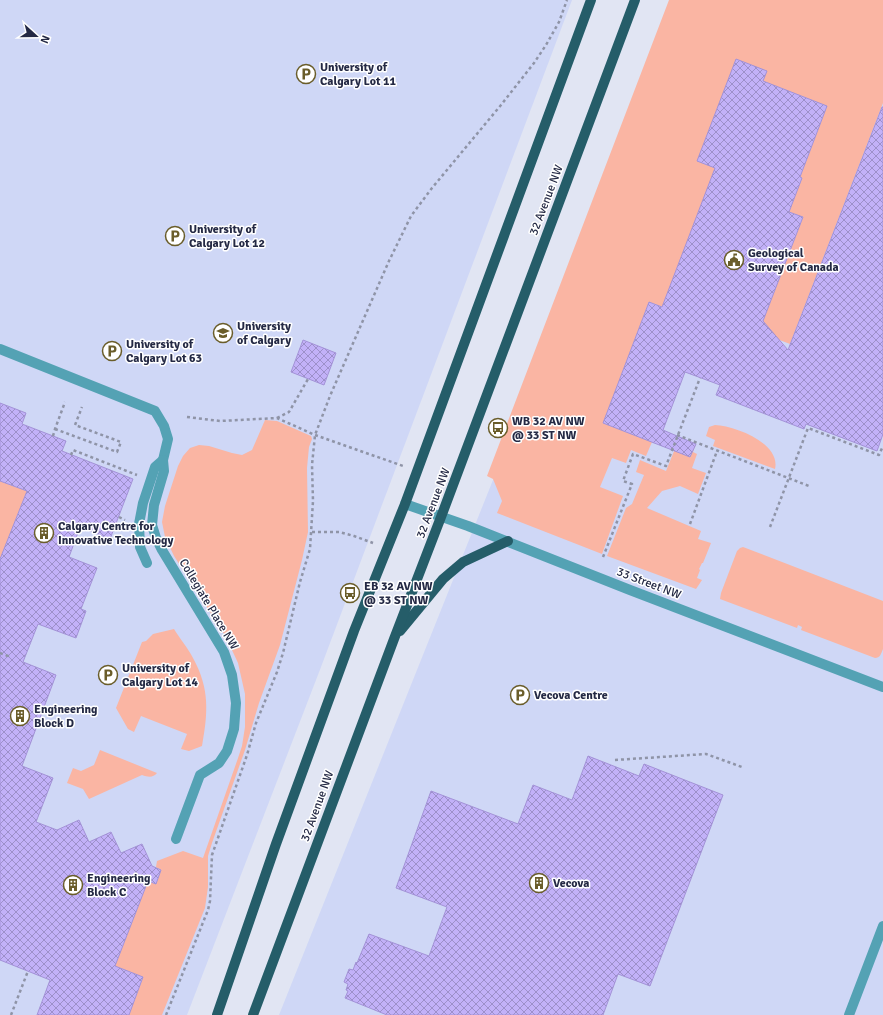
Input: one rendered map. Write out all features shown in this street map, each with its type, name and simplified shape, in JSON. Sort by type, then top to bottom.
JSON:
[{"type":"main road","name":"32 Avenue NW","points":[[217,1015],[276,844],[354,631],[405,504],[591,0]]},
{"type":"main road","name":"32 Avenue NW","points":[[253,1015],[635,0]]},
{"type":"main road","points":[[394,639],[444,579],[463,562],[508,541]]},
{"type":"street","name":"Collegiate Place NW","points":[[0,349],[155,411],[164,426],[168,439],[163,460],[164,471],[154,505],[152,525],[162,550],[224,652],[232,675],[236,703],[234,729],[227,751],[219,763],[200,776],[176,839]]},
{"type":"street","name":"Collegiate Place NW","points":[[147,563],[140,547],[139,524],[143,503],[156,467],[163,460]]},
{"type":"street","name":"33 Street NW","points":[[405,504],[508,541],[637,593],[883,687]]},
{"type":"street","points":[[849,1015],[882,931]]},
{"type":"path","points":[[166,1015],[208,910],[210,901],[212,855],[247,755],[256,723],[277,672],[283,653],[300,582],[310,549],[313,501],[312,465],[315,435],[330,396],[411,216],[534,63],[559,22],[567,0]]},
{"type":"path","points":[[603,557],[632,484],[623,481],[633,454],[666,466],[700,378]]},
{"type":"path","points":[[187,417],[220,421],[277,418],[289,412],[308,379]]},
{"type":"path","points":[[53,436],[65,402]]},
{"type":"path","points":[[55,429],[117,452],[121,442],[75,425],[82,407]]},
{"type":"path","points":[[277,418],[315,435],[406,468]]},
{"type":"path","points":[[770,527],[808,428],[879,455],[883,446]]},
{"type":"path","points":[[678,435],[808,486]]},
{"type":"path","points":[[71,455],[73,450],[140,476]]},
{"type":"path","points":[[690,524],[718,451]]},
{"type":"path","points":[[119,517],[126,520]]},
{"type":"path","points":[[312,532],[339,532],[375,544]]},
{"type":"path","points":[[0,653],[8,656],[7,657]]},
{"type":"path","points":[[614,760],[706,754],[742,767]]},
{"type":"path","points":[[11,1015],[28,971]]},
{"type":"shaded area","name":"University of Calgary","points":[[0,0],[572,0],[321,667],[187,1015],[0,1015]]},
{"type":"shaded area","points":[[669,0],[883,0],[883,103],[790,344],[764,334],[768,330],[768,327],[762,323],[803,217],[784,210],[799,186],[802,178],[800,177],[827,106],[763,81],[697,161],[715,168],[666,308],[649,302],[603,423],[652,442],[646,456],[631,450],[626,463],[612,458],[600,487],[623,496],[602,554],[497,513],[502,501],[493,479],[487,476]]},
{"type":"shaded area","points":[[685,0],[883,0],[883,1015],[279,1015]]},
{"type":"shaded area","points":[[265,420],[277,421],[311,436],[312,439],[309,447],[307,468],[308,532],[302,560],[280,645],[208,856],[208,887],[205,908],[162,1015],[129,1015],[143,977],[115,966],[148,881],[156,884],[161,870],[156,867],[157,861],[183,851],[203,858],[242,746],[245,727],[245,694],[238,663],[226,637],[174,556],[165,537],[162,522],[165,506],[178,466],[183,456],[190,448],[199,445],[209,446],[242,455],[252,450]]},
{"type":"shaded area","points":[[715,425],[734,429],[755,438],[764,444],[771,451],[775,460],[775,469],[713,446],[715,440],[706,436],[709,427]]},
{"type":"shaded area","points":[[679,439],[695,445],[693,452],[697,454],[692,468],[706,473],[698,494],[680,486],[662,491],[647,508],[701,531],[698,539],[711,543],[699,569],[697,578],[702,580],[696,589],[607,556],[626,508],[632,504],[644,475],[636,472],[640,460],[666,471]]},
{"type":"shaded area","points":[[0,481],[27,491],[0,559]]},
{"type":"shaded area","points":[[743,547],[883,601],[883,649],[880,655],[875,658],[801,630],[802,627],[798,625],[797,628],[720,599],[737,551]]},
{"type":"shaded area","points":[[174,629],[199,669],[205,691],[206,723],[202,746],[189,751],[181,749],[187,734],[141,716],[134,732],[128,729],[116,708],[142,642],[146,641],[153,634]]},
{"type":"shaded area","points":[[100,750],[157,773],[150,777],[142,775],[89,799],[83,789],[67,783],[73,768],[81,771],[94,765]]},
{"type":"building","name":"Geological Survey of Canada","points":[[736,59],[767,71],[763,81],[827,106],[800,177],[802,178],[789,212],[803,217],[763,321],[788,350],[883,107],[883,434],[877,451],[806,424],[804,429],[716,395],[720,385],[685,372],[663,430],[696,444],[690,457],[603,423],[649,302],[662,307],[715,168],[697,161]]},
{"type":"building","points":[[303,340],[336,353],[324,385],[291,372]]},
{"type":"building","points":[[0,403],[26,413],[22,424],[66,441],[62,451],[133,479],[110,539],[80,527],[69,557],[97,568],[81,609],[86,611],[76,638],[38,624],[23,662],[56,675],[22,766],[53,778],[36,822],[57,830],[79,820],[89,842],[111,832],[121,853],[142,844],[152,866],[161,870],[156,884],[148,881],[115,966],[143,977],[129,1015],[37,1015],[50,980],[0,960],[0,559],[27,491],[0,481]]},
{"type":"building","name":"Vecova","points":[[588,756],[639,776],[644,764],[723,795],[650,986],[618,974],[603,1015],[387,1015],[345,998],[348,991],[346,990],[348,984],[344,982],[349,969],[353,970],[356,962],[357,963],[369,934],[429,956],[447,907],[396,888],[431,791],[518,824],[533,785],[572,800]]},
{"type":"place","name":"University of Calgary Lot 11","points":[[306,74]]},
{"type":"place","name":"University of Calgary Lot 12","points":[[175,236]]},
{"type":"place","name":"Geological Survey of Canada","points":[[734,260]]},
{"type":"place","name":"University of Calgary","points":[[223,333]]},
{"type":"place","name":"University of Calgary Lot 63","points":[[112,351]]},
{"type":"place","name":"WB 32 AV NW @ 33 ST NW","points":[[498,428]]},
{"type":"place","name":"Calgary Centre for Innovative Technology","points":[[44,533]]},
{"type":"place","name":"EB 32 AV NW @ 33 ST NW","points":[[350,593]]},
{"type":"place","name":"University of Calgary Lot 14","points":[[108,675]]},
{"type":"place","name":"Vecova Centre","points":[[520,695]]},
{"type":"place","name":"Engineering Block D","points":[[20,716]]},
{"type":"place","name":"Vecova","points":[[539,883]]},
{"type":"place","name":"Engineering Block C","points":[[73,885]]}]
